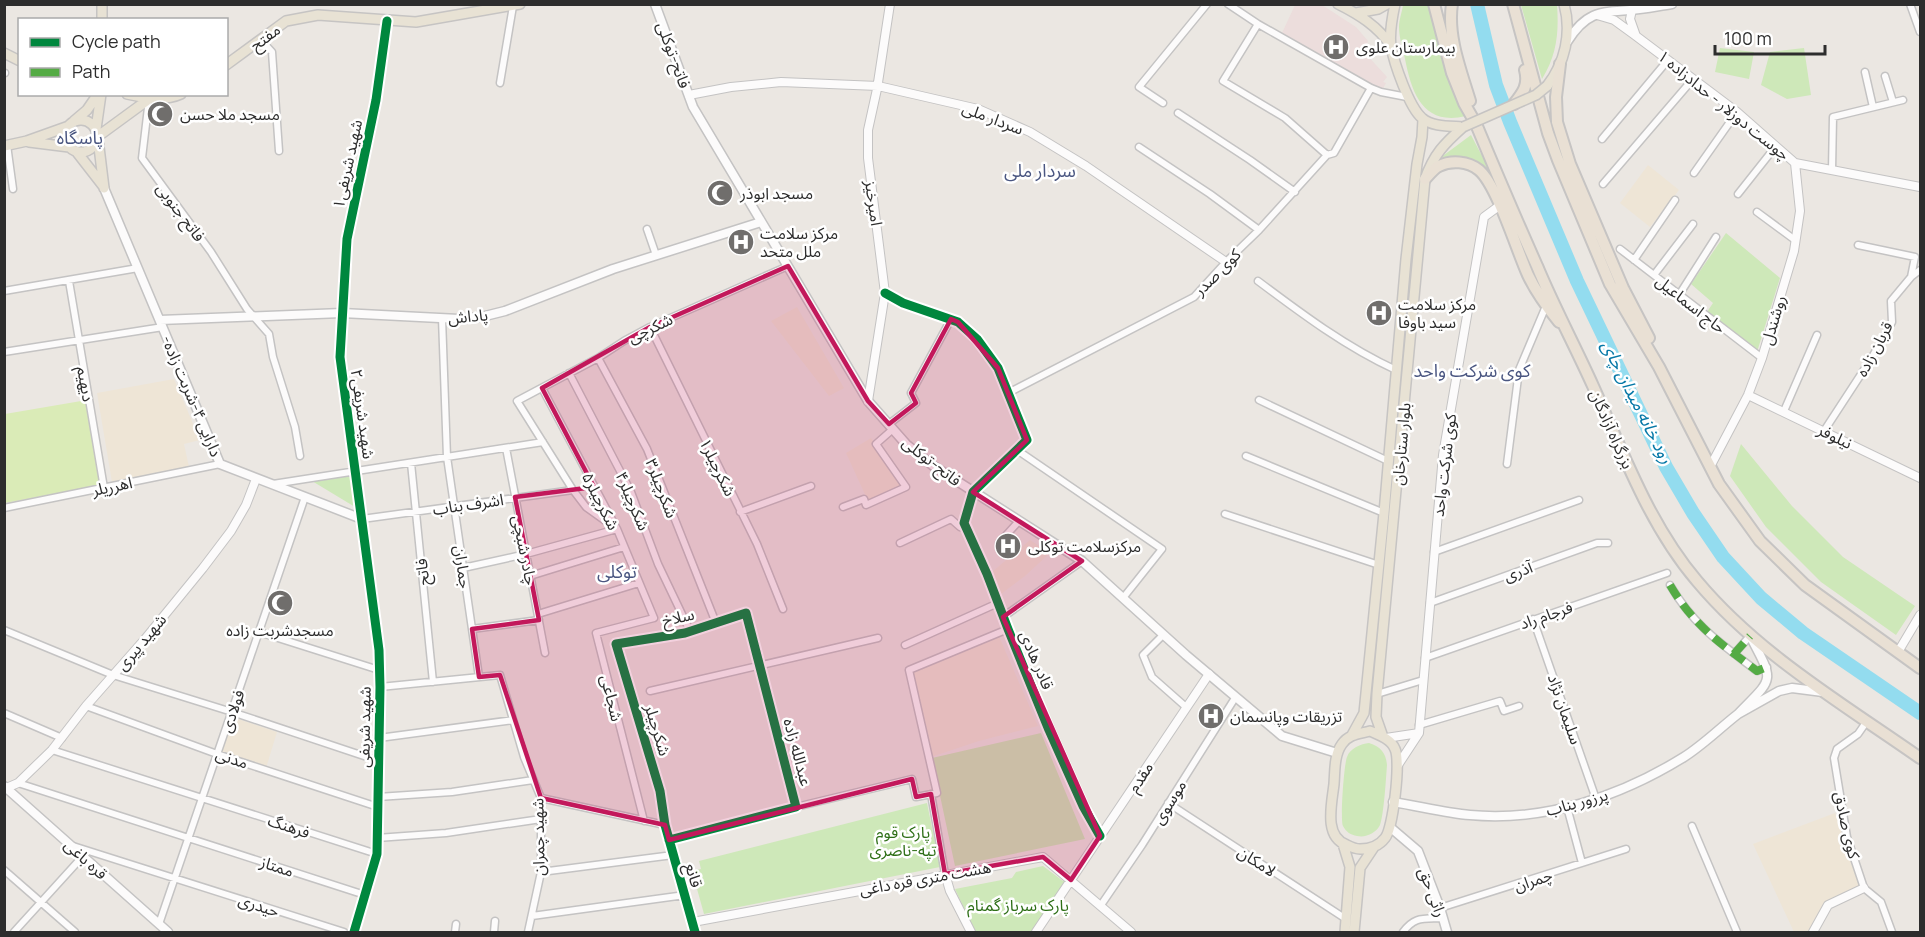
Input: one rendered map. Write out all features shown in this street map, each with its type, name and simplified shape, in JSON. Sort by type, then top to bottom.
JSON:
[{"type":"highway","name":"بزرگراه آزادگان","points":[[1434,4],[1452,73],[1464,103],[1476,124],[1538,269],[1643,498],[1666,539],[1696,581],[1750,636],[1920,758]]},
{"type":"highway","points":[[1507,4],[1527,77],[1524,92],[1514,104]]},
{"type":"highway","points":[[1514,4],[1557,160],[1610,284],[1659,367],[1719,484],[1760,541],[1805,585],[1920,668]]},
{"type":"highway","points":[[1452,8],[1457,56],[1476,124]]},
{"type":"highway","points":[[1560,64],[1556,97],[1557,122],[1570,164],[1623,288],[1646,329],[1659,367]]},
{"type":"highway","points":[[1425,179],[1438,166],[1452,163],[1469,163],[1480,171],[1490,186],[1529,277],[1546,306],[1569,334]]},
{"type":"main road","name":"فاتح-توکلی","points":[[655,4],[693,107],[868,401],[906,444],[932,465],[1082,561],[1235,698],[1282,736],[1337,753]]},
{"type":"main road","points":[[1338,4],[1356,13],[1378,30],[1391,46]]},
{"type":"main road","points":[[1356,13],[1378,9],[1388,4]]},
{"type":"main road","points":[[1395,4],[1391,20],[1391,46],[1407,97],[1422,119],[1442,126],[1463,127],[1536,95],[1547,86],[1560,64],[1567,42],[1568,24],[1564,4]]},
{"type":"main road","points":[[1567,42],[1578,26],[1603,12],[1672,4]]},
{"type":"main road","name":"مفتح","points":[[228,64],[286,21],[318,15],[416,22],[517,5]]},
{"type":"main road","points":[[4,53],[18,60]]},
{"type":"main road","points":[[98,96],[71,124],[65,134],[72,149],[104,188]]},
{"type":"main road","points":[[100,96],[97,135],[104,188]]},
{"type":"main road","points":[[135,96],[148,99],[176,96]]},
{"type":"main road","points":[[27,141],[80,152],[90,150],[97,135],[148,99]]},
{"type":"main road","name":"بلوار ستارخان","points":[[1337,753],[1343,742],[1352,735],[1364,713],[1406,259],[1422,137],[1422,119]]},
{"type":"main road","points":[[6,146],[27,141],[84,120],[89,122],[97,135]]},
{"type":"main road","name":"بلوار ستارخان","points":[[1398,765],[1395,749],[1385,738],[1376,717],[1377,694],[1425,179],[1440,148],[1463,127]]},
{"type":"main road","name":"-دارایی ۴-شربت زاده","points":[[104,188],[220,464],[362,519]]},
{"type":"main road","name":"پاداش","points":[[161,324],[253,316],[342,313],[442,318],[481,317],[505,311],[613,269],[761,222]]},
{"type":"main road","points":[[1738,714],[1767,684],[1767,667],[1750,636]]},
{"type":"main road","points":[[1738,714],[1779,691],[1792,688],[1827,693]]},
{"type":"main road","name":"پرزور بناب","points":[[1394,802],[1471,815],[1512,815],[1567,807],[1596,799],[1644,780],[1678,760],[1738,714]]},
{"type":"main road","points":[[1352,735],[1370,731],[1385,738]]},
{"type":"main road","points":[[1337,753],[1330,822],[1334,834],[1343,844],[1350,867],[1345,933]]},
{"type":"main road","points":[[1354,933],[1360,868],[1390,828],[1398,765]]},
{"type":"main road","name":"قره باغی","points":[[5,787],[163,930]]},
{"type":"main road","name":"راثی حق","points":[[1390,828],[1418,851],[1447,933]]},
{"type":"main road","points":[[1343,844],[1358,849],[1374,847]]},
{"type":"street","name":"امیرخیز","points":[[868,401],[885,293],[868,158],[868,130],[878,86],[890,4]]},
{"type":"street","points":[[1163,103],[1139,87],[1207,4]]},
{"type":"street","points":[[1228,4],[1258,24],[1371,88],[1407,97]]},
{"type":"street","points":[[1910,4],[1920,32]]},
{"type":"street","points":[[500,83],[517,5]]},
{"type":"street","points":[[1632,10],[1630,19],[1636,36]]},
{"type":"street","name":"چوست دوزلار - حدادزاده ۱","points":[[1595,15],[1614,20],[1636,36],[1737,112],[1795,163],[1920,187]]},
{"type":"street","name":"شهید شریفی۱","points":[[342,313],[347,239],[376,100],[387,21]]},
{"type":"street","points":[[1258,24],[1223,81],[1285,118],[1328,155]]},
{"type":"street","points":[[261,40],[272,52],[279,151]]},
{"type":"street","points":[[1602,139],[1668,60]]},
{"type":"street","points":[[1865,72],[1873,107]]},
{"type":"street","points":[[1885,76],[1893,102]]},
{"type":"street","points":[[1604,184],[1693,79]]},
{"type":"street","name":"سردار ملی","points":[[688,95],[731,87],[781,82],[878,86],[978,109],[1030,132],[1086,166],[1226,262]]},
{"type":"street","name":"کوی صدر","points":[[1008,393],[1194,297],[1260,230],[1328,155],[1334,153],[1371,88]]},
{"type":"street","name":"فاتح جنوبی","points":[[148,99],[142,158],[211,252],[253,316],[261,322],[269,334],[273,357],[295,427],[300,456]]},
{"type":"street","points":[[1832,170],[1833,117],[1903,100]]},
{"type":"street","points":[[1694,173],[1737,112]]},
{"type":"street","points":[[1178,113],[1251,160],[1295,192]]},
{"type":"street","points":[[6,146],[13,189]]},
{"type":"street","points":[[1738,194],[1776,146]]},
{"type":"street","points":[[1139,147],[1260,230]]},
{"type":"street","name":"روشندل","points":[[1710,467],[1748,395],[1762,358],[1794,251],[1800,211],[1795,163]]},
{"type":"street","points":[[1634,260],[1675,200]]},
{"type":"street","name":"کوی شرکت واحد","points":[[1419,729],[1443,455],[1484,217],[1499,206]]},
{"type":"street","points":[[1757,212],[1795,240]]},
{"type":"street","points":[[1653,275],[1692,224]]},
{"type":"street","points":[[647,229],[656,255]]},
{"type":"street","points":[[1679,295],[1716,237]]},
{"type":"street","points":[[1858,245],[1915,257],[1911,277]]},
{"type":"street","name":"حاج اسماعیل","points":[[1620,249],[1762,358]]},
{"type":"street","name":"شکرچی","points":[[543,442],[517,401],[598,358],[650,327],[788,266]]},
{"type":"street","points":[[4,291],[138,268]]},
{"type":"street","name":"قربان زاده","points":[[1824,431],[1892,322],[1891,301],[1920,270]]},
{"type":"street","points":[[1258,280],[1319,326],[1369,357],[1396,370]]},
{"type":"street","name":"دیهیم","points":[[69,281],[104,488]]},
{"type":"street","points":[[885,293],[903,303],[958,322],[977,339],[998,368],[1027,440],[973,492],[964,523],[960,527],[951,519],[900,543]]},
{"type":"street","points":[[1507,464],[1519,370],[1546,306]]},
{"type":"street","name":"شهید شریفی۲","points":[[342,313],[340,357],[362,519]]},
{"type":"street","name":"جماران","points":[[442,318],[447,457],[479,677]]},
{"type":"street","points":[[843,507],[864,499],[866,505],[906,487],[876,444],[916,403],[911,393],[951,320]]},
{"type":"street","points":[[4,352],[161,324]]},
{"type":"street","name":"شکرچیلر۱","points":[[650,327],[757,544],[783,609]]},
{"type":"street","points":[[1784,411],[1816,335]]},
{"type":"street","name":"شکرچیلر۳","points":[[598,358],[646,449],[716,623]]},
{"type":"street","name":"شکرچیلر۴","points":[[569,373],[631,492],[658,564],[690,631]]},
{"type":"street","name":"شکرچیلر۵","points":[[542,388],[617,529],[654,618]]},
{"type":"street","name":"نیلوفر","points":[[1748,395],[1920,478]]},
{"type":"street","points":[[1259,400],[1388,461]]},
{"type":"street","points":[[271,484],[543,442],[586,507],[617,529]]},
{"type":"street","name":"چادر شبچی","points":[[506,448],[545,653]]},
{"type":"street","points":[[1017,450],[1162,549],[1123,598]]},
{"type":"street","points":[[1246,456],[1384,513]]},
{"type":"street","name":"فاتح","points":[[411,463],[433,682]]},
{"type":"street","name":"اهرریلر","points":[[4,508],[220,464]]},
{"type":"street","name":"شهید پیری","points":[[5,787],[18,783],[52,750],[86,706],[203,568],[231,531],[246,505],[256,478]]},
{"type":"street","points":[[740,512],[811,486]]},
{"type":"street","name":"اشرف بناب","points":[[362,519],[573,490]]},
{"type":"street","name":"فولادی","points":[[163,930],[175,878],[305,497]]},
{"type":"street","points":[[1434,552],[1580,500]]},
{"type":"street","points":[[1225,514],[1379,565]]},
{"type":"street","name":"شهید شریفى","points":[[354,933],[377,854],[379,761],[379,651],[362,519]]},
{"type":"street","points":[[999,543],[1019,521]]},
{"type":"street","name":"قادر هادی","points":[[964,523],[1083,806],[1100,836]]},
{"type":"street","points":[[463,568],[526,554],[617,529]]},
{"type":"street","name":"آذری","points":[[1430,603],[1597,543],[1608,543]]},
{"type":"street","points":[[530,576],[624,547]]},
{"type":"street","points":[[1003,617],[1082,561]]},
{"type":"street","name":"فرجام راد","points":[[1425,658],[1667,573]]},
{"type":"street","points":[[472,629],[538,617],[639,583]]},
{"type":"street","points":[[1670,585],[1692,618],[1708,635],[1757,671],[1767,667]]},
{"type":"street","points":[[906,645],[998,603]]},
{"type":"street","name":"سلاخ","points":[[616,644],[690,631],[746,613]]},
{"type":"street","name":"عبدالله زاده","points":[[669,840],[796,807],[746,613]]},
{"type":"street","points":[[1898,652],[1920,615]]},
{"type":"street","name":"شجاعی","points":[[644,821],[596,633],[654,618]]},
{"type":"street","name":"سلیمان نژاد","points":[[1533,619],[1596,799]]},
{"type":"street","points":[[796,807],[912,779],[916,797],[937,793],[909,670],[1008,629]]},
{"type":"street","points":[[4,630],[113,675],[379,761]]},
{"type":"street","points":[[259,632],[379,670]]},
{"type":"street","points":[[1163,634],[1143,656],[1152,677],[1186,707]]},
{"type":"street","points":[[1734,654],[1750,636]]},
{"type":"street","points":[[650,691],[878,638]]},
{"type":"street","name":"شکرچیلر","points":[[616,644],[660,791],[665,825]]},
{"type":"street","name":"مقدم","points":[[1036,932],[1209,674]]},
{"type":"street","name":"شهید چمران","points":[[479,677],[500,675],[532,780],[541,798],[541,872],[528,933]]},
{"type":"street","points":[[380,687],[479,677]]},
{"type":"street","points":[[1377,694],[1423,680]]},
{"type":"street","name":"موسوی","points":[[1101,905],[1235,698]]},
{"type":"street","points":[[1385,738],[1419,729],[1500,700],[1503,711],[1519,706]]},
{"type":"street","name":"مدنی","points":[[86,706],[378,807]]},
{"type":"street","points":[[4,713],[62,738]]},
{"type":"street","points":[[379,738],[513,720]]},
{"type":"street","name":"کوی صادق","points":[[1868,721],[1858,734],[1838,749],[1834,758],[1847,837],[1864,888],[1881,902],[1892,933]]},
{"type":"street","points":[[1398,765],[1419,729]]},
{"type":"street","name":"فرهنگ","points":[[52,750],[377,854]]},
{"type":"street","points":[[378,797],[452,792],[532,780]]},
{"type":"street","points":[[18,783],[189,837]]},
{"type":"street","points":[[931,794],[945,874],[950,891],[970,933]]},
{"type":"street","points":[[541,798],[665,825]]},
{"type":"street","name":"لامکان","points":[[1168,803],[1346,919]]},
{"type":"street","points":[[1567,807],[1582,864]]},
{"type":"street","points":[[377,838],[446,833],[541,819]]},
{"type":"street","name":"قانع","points":[[665,825],[695,933]]},
{"type":"street","points":[[1692,826],[1737,933]]},
{"type":"street","name":"ممتاز","points":[[189,837],[365,895]]},
{"type":"street","name":"حیدری","points":[[71,846],[344,933]]},
{"type":"street","name":"چمران","points":[[1440,908],[1626,849]]},
{"type":"street","points":[[541,872],[673,855]]},
{"type":"street","points":[[14,933],[83,856]]},
{"type":"street","name":"هشت متری قره داغی","points":[[693,922],[1043,857],[1131,933]]},
{"type":"street","points":[[4,870],[42,901],[75,933]]},
{"type":"street","points":[[1813,933],[1828,905],[1864,888]]},
{"type":"street","points":[[532,916],[685,894]]},
{"type":"street","points":[[1403,933],[1416,919],[1443,918]]},
{"type":"street","points":[[494,933],[495,921]]},
{"type":"street","points":[[455,933],[456,924]]},
{"type":"highlighted area","points":[[788,266],[868,401],[889,424],[916,403],[911,393],[951,319],[958,322],[998,368],[1027,440],[973,492],[1082,561],[1003,617],[1100,836],[1071,880],[1043,857],[945,874],[931,794],[916,797],[912,779],[669,840],[665,825],[541,798],[500,675],[479,677],[472,629],[539,620],[515,497],[594,487],[542,388],[650,327]]},
{"type":"shaded area","name":"بیمارستان علوی","points":[[1295,5],[1322,5],[1356,27],[1368,41],[1365,53],[1387,77],[1383,82],[1386,83],[1381,92],[1282,33]]},
{"type":"shaded area","points":[[1648,165],[1679,190],[1650,227],[1620,203]]},
{"type":"shaded area","points":[[797,307],[844,388],[829,396],[771,321]]},
{"type":"shaded area","points":[[174,379],[200,440],[184,444],[189,467],[112,482],[97,393]]},
{"type":"shaded area","points":[[871,438],[902,484],[868,501],[846,453]]},
{"type":"shaded area","points":[[1030,540],[1050,553],[1001,594],[992,572]]},
{"type":"shaded area","points":[[998,634],[1038,726],[979,741],[931,757],[912,672]]},
{"type":"shaded area","points":[[232,717],[277,732],[266,768],[219,753]]},
{"type":"shaded area","points":[[1835,813],[1860,886],[1825,903],[1809,932],[1794,932],[1753,844]]},
{"type":"green space","points":[[1403,5],[1431,5],[1466,116],[1452,118],[1430,112],[1416,95],[1408,72],[1400,35],[1399,24]]},
{"type":"green space","points":[[1521,5],[1557,5],[1556,43],[1551,61],[1542,79]]},
{"type":"green space","points":[[1720,48],[1754,52],[1749,79],[1715,72]]},
{"type":"green space","points":[[1804,48],[1811,95],[1787,99],[1761,85],[1770,52]]},
{"type":"green space","points":[[1471,135],[1491,173],[1479,163],[1467,158],[1440,158]]},
{"type":"green space","points":[[1726,233],[1780,278],[1757,352],[1707,312],[1713,303],[1691,284]]},
{"type":"green space","points":[[87,400],[102,485],[5,503],[5,414]]},
{"type":"green space","points":[[1741,444],[1792,506],[1843,557],[1915,606],[1896,635],[1821,582],[1766,527],[1730,476]]},
{"type":"green space","points":[[351,474],[355,507],[312,481]]},
{"type":"green space","name":"پارک قوم تپه-ناصری","points":[[1041,733],[1085,839],[955,866],[932,758]]},
{"type":"green space","points":[[1369,743],[1382,751],[1387,765],[1383,813],[1380,825],[1373,833],[1367,836],[1355,836],[1343,826],[1346,762],[1351,751]]},
{"type":"green space","name":"پارک قوم تپه-ناصری","points":[[927,803],[940,867],[704,914],[692,871],[701,869],[699,861]]},
{"type":"green space","name":"پارک سرباز گمنام","points":[[1043,866],[1063,881],[1071,880],[1032,932],[975,932],[955,889],[1012,878],[1016,872]]},
{"type":"waterway","name":"رود خانه میدان چای","points":[[1477,4],[1496,85],[1577,281],[1666,467],[1693,513],[1723,557],[1761,598],[1803,633],[1920,713]]},
{"type":"marked path","points":[[1670,585],[1698,623],[1720,642],[1757,671],[1767,667]]},
{"type":"marked path","points":[[1734,654],[1750,636]]},
{"type":"cycle path","points":[[354,932],[377,854],[380,687],[379,650],[340,357],[347,239],[376,100],[387,21]]},
{"type":"cycle path","points":[[885,293],[903,303],[958,322],[977,339],[998,368],[1027,440],[973,492],[964,523],[987,574],[1049,730],[1083,806],[1100,836]]},
{"type":"cycle path","points":[[669,840],[796,807],[746,613],[685,633],[616,644],[660,791],[665,825],[695,932]]},
{"type":"place","name":"بیمارستان علوی","points":[[1336,47]]},
{"type":"place","name":"مسجد ملا حسن","points":[[160,114]]},
{"type":"place","name":"مسجد ابوذر","points":[[720,193]]},
{"type":"place","name":"مرکز سلامت ملل متحد","points":[[741,242]]},
{"type":"place","name":"مرکز سلامت سید باوفا","points":[[1379,313]]},
{"type":"place","name":"مرکزسلامت توکلی","points":[[1008,546]]},
{"type":"place","name":"مسجدشربت زاده","points":[[280,603]]},
{"type":"place","name":"تزریقات وپانسمان","points":[[1211,716]]},
{"type":"district","name":"پاسگاه","points":[[80,138]]},
{"type":"district","name":"سردار ملی","points":[[1040,171]]},
{"type":"district","name":"کوی شرکت واحد","points":[[1472,371]]},
{"type":"district","name":"توکلی","points":[[617,572]]}]
